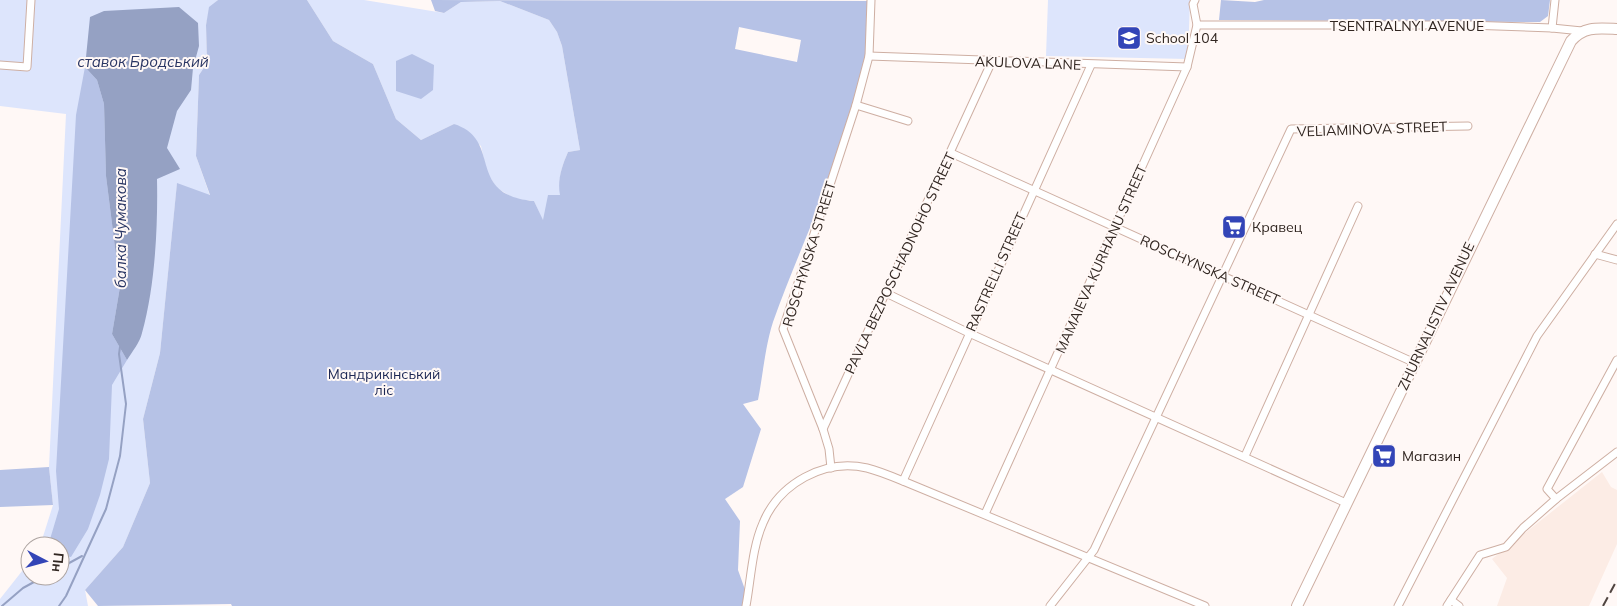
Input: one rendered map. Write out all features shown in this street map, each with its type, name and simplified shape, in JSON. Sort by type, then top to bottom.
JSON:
[{"type":"main road","name":"TSENTRALNYI AVENUE","points":[[1582,31],[1593,28],[1617,29]]},
{"type":"main road","name":"ZHURNALISTIV AVENUE","points":[[1297,606],[1571,42],[1582,31]]},
{"type":"street","points":[[0,65],[27,67],[31,0]]},
{"type":"street","name":"ROSCHYNSKA STREET","points":[[823,429],[783,330],[856,105],[869,56],[871,0]]},
{"type":"street","name":"MAMAIEVA KURHANU STREET","points":[[985,514],[1116,228],[1187,67],[1197,25],[1193,4],[1195,0]]},
{"type":"street","points":[[1552,28],[1555,0]]},
{"type":"street","name":"TSENTRALNYI AVENUE","points":[[1197,25],[1552,28],[1582,31]]},
{"type":"street","name":"AKULOVA LANE","points":[[869,56],[1187,67]]},
{"type":"street","name":"PAVLA BEZPOSCHADNOHO STREET","points":[[823,429],[992,61]]},
{"type":"street","name":"RASTRELLI STREET","points":[[903,481],[1032,190],[1091,65]]},
{"type":"street","points":[[856,105],[908,121]]},
{"type":"street","name":"VELIAMINOVA STREET","points":[[1088,558],[1094,550],[1158,417],[1291,129],[1468,126]]},
{"type":"street","name":"ROSCHYNSKA STREET","points":[[951,153],[1415,363]]},
{"type":"street","points":[[1245,456],[1358,206]]},
{"type":"street","points":[[1398,606],[1537,336],[1617,224]]},
{"type":"street","points":[[1595,254],[1617,260]]},
{"type":"street","points":[[886,293],[969,333],[1245,456],[1346,504]]},
{"type":"street","points":[[1556,499],[1548,489],[1617,360]]},
{"type":"street","points":[[823,429],[830,449],[831,468]]},
{"type":"street","points":[[1458,606],[1449,603],[1480,554],[1506,547],[1523,528],[1556,499],[1617,452]]},
{"type":"street","points":[[746,606],[758,539],[769,510],[781,495],[804,476],[831,468],[866,468],[985,514],[1205,606]]},
{"type":"street","points":[[1050,606],[1088,558]]},
{"type":"shaded area","points":[[0,0],[218,0],[210,7],[206,25],[207,63],[199,75],[196,156],[210,196],[177,184],[160,353],[143,419],[150,483],[123,547],[85,590],[88,606],[0,606],[0,599],[20,574],[20,586],[70,586],[70,536],[43,536],[53,505],[49,467],[66,114],[0,106]]},
{"type":"shaded area","points":[[307,0],[364,0],[444,13],[461,2],[500,1],[549,20],[557,32],[562,46],[580,150],[568,152],[560,178],[561,195],[543,221],[534,201],[515,199],[497,188],[487,173],[481,146],[454,124],[421,140],[396,119],[373,64],[333,41]]},
{"type":"shaded area","points":[[1048,0],[1190,0],[1188,59],[1046,56]]},
{"type":"shaded area","points":[[1602,472],[1611,487],[1617,490],[1617,544],[1589,606],[1497,606],[1507,578],[1492,559]]},
{"type":"green space","name":"Мандрикінський ліс","points":[[218,0],[307,0],[333,41],[373,64],[396,119],[421,140],[454,124],[469,132],[478,142],[491,178],[499,189],[513,197],[534,201],[543,220],[548,195],[560,195],[561,173],[568,152],[580,150],[562,46],[557,32],[549,20],[500,1],[461,2],[444,13],[435,11],[431,0],[871,1],[868,43],[849,125],[773,322],[758,400],[743,404],[761,429],[743,487],[725,499],[740,521],[738,570],[748,598],[746,606],[232,606],[231,604],[98,606],[85,590],[123,547],[150,483],[143,419],[160,353],[177,183],[210,195],[196,156],[199,75],[207,63],[206,25],[209,7]],"holes":[[[739,27],[801,40],[797,62],[735,49]]]},
{"type":"green space","points":[[1221,0],[1255,2],[1264,0],[1550,0],[1548,16],[1540,22],[1219,20]]},
{"type":"green space","points":[[412,54],[434,65],[433,90],[421,99],[396,91],[396,61]]},
{"type":"green space","points":[[85,67],[97,80],[104,104],[106,176],[120,287],[112,334],[127,360],[112,385],[109,459],[100,495],[88,529],[71,557],[70,536],[51,536],[59,509],[56,471],[76,115]]},
{"type":"green space","points":[[49,467],[53,505],[0,507],[0,470]]},
{"type":"water","name":"ставок Бродський","points":[[179,7],[198,23],[199,46],[193,68],[191,90],[177,111],[167,148],[180,169],[157,179],[156,237],[150,296],[141,336],[127,360],[112,334],[120,287],[106,176],[104,104],[97,80],[85,67],[90,17],[104,11]]},
{"type":"waterway","name":"балка Чумакова","points":[[59,606],[66,596],[106,509],[120,456],[126,404],[119,354],[120,347]]},
{"type":"waterway","points":[[70,563],[82,556]]},
{"type":"waterway","points":[[2,606],[27,586]]},
{"type":"railway","points":[[1603,606],[1617,580]]},
{"type":"place","name":"School 104","points":[[1129,38]]},
{"type":"place","name":"Кравец","points":[[1234,227]]},
{"type":"place","name":"Магазин","points":[[1384,456]]}]
